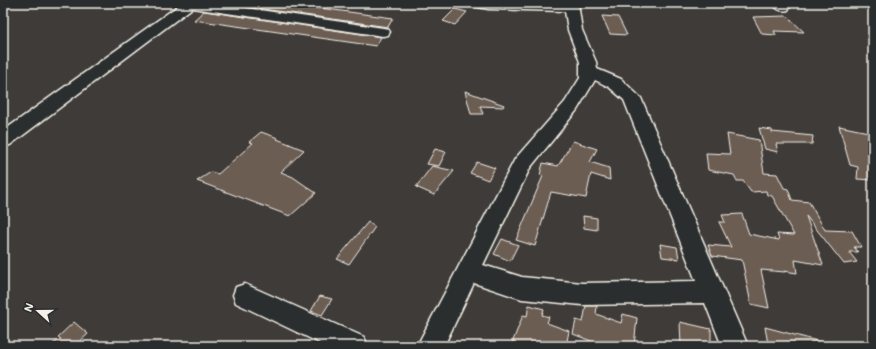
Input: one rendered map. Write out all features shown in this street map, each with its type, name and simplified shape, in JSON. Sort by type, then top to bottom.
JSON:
[{"type":"street","points":[[430,346],[522,164],[571,106],[584,86],[589,71],[586,57],[575,30],[572,5],[488,5],[478,3]]},
{"type":"street","points":[[3,140],[191,4],[383,32]]},
{"type":"street","points":[[589,71],[615,82],[632,98],[735,346]]},
{"type":"street","points":[[468,270],[522,288],[582,294],[712,292]]},
{"type":"street","points":[[245,294],[355,346]]},
{"type":"building","points":[[221,3],[290,4],[393,18],[388,27]]},
{"type":"building","points":[[455,9],[467,12],[455,25],[443,21]]},
{"type":"building","points":[[204,11],[381,37],[376,46],[194,20]]},
{"type":"building","points":[[602,16],[618,17],[627,35],[610,34]]},
{"type":"building","points":[[787,16],[804,32],[774,31],[776,35],[762,34],[753,17]]},
{"type":"building","points":[[465,91],[504,105],[503,107],[480,106],[483,114],[471,114]]},
{"type":"building","points":[[839,126],[873,133],[873,180],[857,179],[858,167],[850,165]]},
{"type":"building","points":[[759,128],[772,130],[772,132],[813,136],[812,144],[776,144],[778,152],[765,149]]},
{"type":"building","points":[[261,132],[304,150],[281,172],[293,177],[316,193],[290,216],[197,181],[211,172],[218,174],[253,143],[249,142]]},
{"type":"building","points":[[727,134],[759,140],[764,173],[777,174],[784,188],[788,189],[792,200],[809,202],[825,230],[852,231],[861,247],[854,247],[858,252],[849,252],[857,262],[844,264],[806,216],[823,265],[795,260],[797,273],[761,270],[769,308],[751,304],[742,260],[712,256],[708,245],[731,247],[719,222],[725,222],[722,215],[742,214],[749,234],[779,240],[777,234],[794,235],[772,196],[767,195],[766,191],[751,192],[743,181],[737,181],[734,175],[708,170],[706,153],[730,154]]},
{"type":"building","points":[[573,141],[597,149],[590,162],[609,168],[610,180],[591,174],[586,198],[551,192],[535,246],[516,240],[543,176],[540,175],[543,163],[558,166]]},
{"type":"building","points":[[435,149],[446,152],[439,166],[427,164]]},
{"type":"building","points":[[477,162],[495,168],[488,180],[470,173]]},
{"type":"building","points":[[432,166],[454,171],[434,195],[416,187]]},
{"type":"building","points":[[583,216],[597,218],[597,230],[584,228]]},
{"type":"building","points":[[368,222],[375,227],[349,264],[337,259]]},
{"type":"building","points":[[502,239],[518,245],[510,261],[494,254]]},
{"type":"building","points":[[660,244],[677,247],[679,259],[662,257]]},
{"type":"building","points":[[320,296],[332,299],[322,315],[311,311]]},
{"type":"building","points":[[529,305],[544,309],[542,315],[549,317],[547,323],[569,331],[566,346],[511,346],[523,315],[527,316]]},
{"type":"building","points":[[586,306],[597,306],[596,314],[621,323],[623,314],[637,318],[634,346],[604,346],[573,334],[576,320],[583,322]]},
{"type":"building","points":[[74,322],[88,334],[75,346],[49,346],[61,339],[58,337]]},
{"type":"building","points":[[680,322],[711,329],[711,346],[681,346]]},
{"type":"building","points":[[765,327],[821,342],[821,346],[778,346],[768,344]]}]
